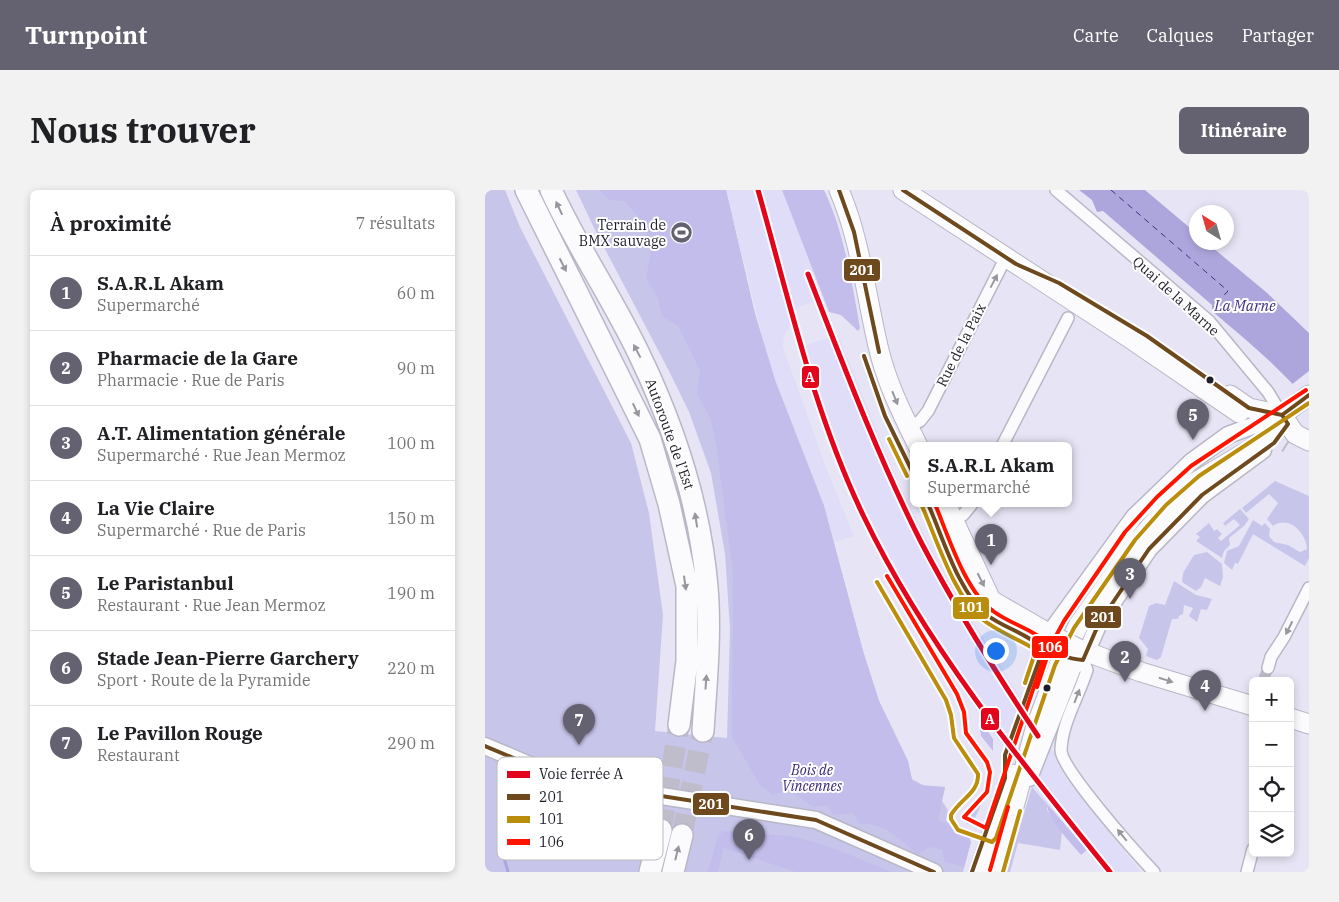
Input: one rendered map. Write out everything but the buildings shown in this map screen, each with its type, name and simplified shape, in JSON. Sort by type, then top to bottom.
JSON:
[{"type":"highway","name":"Autoroute de l’Est","points":[[526,190],[649,439],[669,504],[687,586],[687,661],[679,725]]},
{"type":"highway","name":"Autoroute de l’Est","points":[[551,190],[565,222],[640,356],[671,430],[692,494],[707,588],[708,655],[703,731]]},
{"type":"highway","points":[[673,872],[682,835]]},
{"type":"main road","points":[[839,190],[854,232],[879,352],[895,399],[916,442]]},
{"type":"main road","points":[[903,190],[1239,413]]},
{"type":"main road","points":[[1011,260],[1059,283],[1147,336],[1249,408],[1293,410]]},
{"type":"main road","points":[[996,872],[1043,705],[1059,665],[1079,624],[1137,542],[1173,503],[1195,482],[1251,449],[1293,410]]},
{"type":"main road","points":[[1293,410],[1295,434],[1309,441]]},
{"type":"main road","points":[[979,872],[1049,662],[1074,617],[1130,536],[1162,502],[1200,467],[1293,410]]},
{"type":"main road","points":[[1288,444],[1309,454]]},
{"type":"main road","points":[[949,512],[991,600],[1083,654],[1249,705]]},
{"type":"street","name":"Quai de la Marne","points":[[1056,190],[1209,321],[1268,392],[1293,410]]},
{"type":"street","name":"Rue de la Paix","points":[[909,427],[920,421],[928,411],[1011,260]]},
{"type":"street","points":[[1004,442],[1068,318]]},
{"type":"street","points":[[1052,635],[1134,517],[1191,462],[1228,435],[1293,410]]},
{"type":"street","points":[[1012,820],[1073,667],[1083,654],[1099,623],[1149,549],[1202,495],[1273,443],[1293,410]]},
{"type":"street","points":[[949,512],[963,516],[970,507]]},
{"type":"street","points":[[1268,668],[1271,657],[1284,637],[1309,588]]},
{"type":"street","points":[[1083,654],[1087,670],[1063,733],[1061,753],[1071,772],[1154,872]]},
{"type":"street","points":[[485,746],[511,757]]},
{"type":"street","points":[[663,795],[816,820],[934,872]]},
{"type":"street","points":[[1247,872],[1251,857]]},
{"type":"shaded area","points":[[726,190],[782,190],[823,298],[789,311],[792,322],[784,336],[783,347],[825,465],[854,536],[834,542],[824,506],[775,380],[764,344]]},
{"type":"shaded area","points":[[838,335],[897,480],[946,577],[1051,748],[1105,827],[1141,872],[1105,872],[1051,809],[977,712],[900,592],[863,523],[842,475],[818,409],[800,347]]},
{"type":"green space","name":"Bois de Vincennes","points":[[485,190],[505,190],[520,227],[631,443],[649,513],[663,615],[655,731],[727,738],[730,629],[725,554],[711,473],[689,412],[576,190],[726,190],[755,314],[775,380],[824,506],[863,651],[879,701],[908,761],[912,779],[923,785],[945,787],[942,801],[948,810],[946,820],[951,826],[969,835],[971,842],[963,872],[485,872]]},
{"type":"green space","points":[[598,190],[726,190],[755,314],[775,380],[824,506],[863,651],[879,701],[908,761],[912,781],[923,786],[945,787],[938,820],[966,832],[971,842],[964,867],[945,862],[942,850],[929,847],[918,855],[892,833],[877,826],[860,824],[853,813],[834,815],[827,805],[813,807],[789,790],[772,795],[760,785],[732,737],[733,572],[716,444],[711,420],[697,394],[700,371],[679,327],[662,316],[658,298],[646,278],[651,251],[645,224],[624,201],[610,200]]},
{"type":"green space","points":[[782,190],[824,190],[837,223],[847,258],[860,328],[858,331],[841,315],[829,312]]},
{"type":"green space","points":[[1275,481],[1309,496],[1309,558],[1305,566],[1253,534],[1238,564],[1235,563],[1232,570],[1224,563],[1227,551],[1239,546],[1253,520],[1262,526],[1265,523],[1270,529],[1269,536],[1274,542],[1288,545],[1300,552],[1307,549],[1304,537],[1296,527],[1285,523],[1273,526],[1267,519],[1278,503],[1269,494],[1246,513],[1242,508]]},
{"type":"green space","points":[[1240,509],[1249,519],[1244,526],[1229,538],[1230,545],[1224,551],[1222,558],[1196,541],[1200,537],[1196,534],[1209,523],[1214,531],[1217,529],[1222,534],[1218,538],[1221,541],[1240,525],[1234,519],[1225,526],[1223,523]]},
{"type":"green space","points":[[950,534],[984,604],[994,613],[1027,632],[1027,635],[1009,625],[995,615],[984,605],[968,582],[947,535]]},
{"type":"green space","points":[[1207,552],[1222,564],[1223,577],[1220,586],[1205,578],[1201,587],[1196,591],[1182,582],[1183,573],[1194,555]]},
{"type":"green space","points":[[1174,581],[1196,595],[1212,599],[1207,610],[1201,609],[1197,622],[1189,616],[1193,608],[1184,605],[1183,614],[1178,619],[1172,619],[1161,657],[1157,660],[1146,656],[1148,649],[1139,638],[1149,606],[1156,603],[1165,605]]},
{"type":"green space","points":[[983,724],[993,739],[993,751],[981,736],[980,727]]},
{"type":"green space","points":[[1032,787],[1047,804],[1047,810],[1062,832],[1060,850],[1018,843],[1010,872],[1006,872]]},
{"type":"green space","points":[[980,800],[983,801],[972,824],[967,824],[964,818]]},
{"type":"green space","points":[[1047,804],[1087,850],[1081,855],[1055,824]]},
{"type":"green space","points":[[723,831],[790,836],[825,845],[892,872],[796,872],[724,848],[718,872],[708,872],[717,838]]},
{"type":"water","name":"La Marne","points":[[1079,190],[1145,190],[1189,227],[1189,250],[1215,250],[1266,292],[1309,333],[1309,403],[1275,366],[1212,311],[1212,305],[1103,211],[1097,212],[1092,200]]},
{"type":"pier","points":[[1309,371],[1309,406],[1291,385]]},
{"type":"waterway","points":[[505,860],[508,872]]},
{"type":"ferry route","points":[[1111,190],[1228,291],[1213,307]]},
{"type":"tunnel","points":[[1239,413],[1288,444]]},
{"type":"tunnel","points":[[1265,677],[1268,668]]},
{"type":"tunnel","points":[[663,818],[679,725]]},
{"type":"tunnel","points":[[682,835],[703,731]]},
{"type":"rail line","name":"A","points":[[758,190],[804,356],[831,438],[846,478],[888,564],[945,656],[977,701],[1009,745],[1110,872]]},
{"type":"rail line","name":"A","points":[[808,274],[875,443],[921,542],[948,592],[1038,736]]},
{"type":"transit line","name":"201","points":[[839,190],[854,232],[879,352]]},
{"type":"transit line","name":"201","points":[[903,190],[1016,264],[1059,283],[1147,336],[1249,408],[1282,415],[1309,395]]},
{"type":"transit line","name":"201","points":[[864,356],[885,416],[910,467]]},
{"type":"transit line","name":"106","points":[[887,576],[957,694],[964,712],[966,733],[987,762],[990,772],[987,792],[964,817],[986,828],[1043,660],[1064,621],[1125,532],[1157,497],[1191,466],[1306,390]]},
{"type":"transit line","name":"101","points":[[877,582],[946,700],[951,715],[954,738],[978,774],[975,786],[955,809],[951,819],[958,830],[992,842],[996,838],[1055,665],[1074,628],[1135,540],[1166,505],[1199,476],[1309,403]]},
{"type":"transit line","name":"201","points":[[929,507],[952,563],[968,593],[987,615],[1049,649],[1069,658],[1083,660],[1099,623],[1149,549],[1202,495],[1274,443],[1288,424],[1282,415]]},
{"type":"transit line","name":"101","points":[[889,439],[907,476]]},
{"type":"transit line","name":"101","points":[[922,507],[947,567],[972,609],[988,624],[1036,650],[1025,683]]},
{"type":"transit line","name":"106","points":[[936,507],[958,562],[983,602],[1000,616],[1036,634],[1049,644],[1050,648],[1037,687]]},
{"type":"transit line","name":"201","points":[[972,872],[1005,778],[1005,755],[1044,647]]},
{"type":"transit line","name":"201","points":[[485,746],[511,757]]},
{"type":"transit line","name":"201","points":[[663,796],[816,820],[934,872]]},
{"type":"transit line","name":"106","points":[[990,870],[1008,807]]},
{"type":"transit line","name":"101","points":[[1003,872],[1020,811]]},
{"type":"place","name":"Terrain de BMX sauvage","points":[[682,233]]},
{"type":"place","name":"Le Paristanbul","points":[[1193,440]]},
{"type":"place","name":"S.A.R.L Akam","points":[[991,565]]},
{"type":"place","name":"A.T. Alimentation générale","points":[[1130,599]]},
{"type":"place","name":"Pharmacie de la Gare","points":[[1125,682]]},
{"type":"place","name":"La Vie Claire","points":[[1205,711]]},
{"type":"place","name":"Le Pavillon Rouge","points":[[579,745]]},
{"type":"place","name":"Stade Jean-Pierre Garchery","points":[[749,860]]}]
